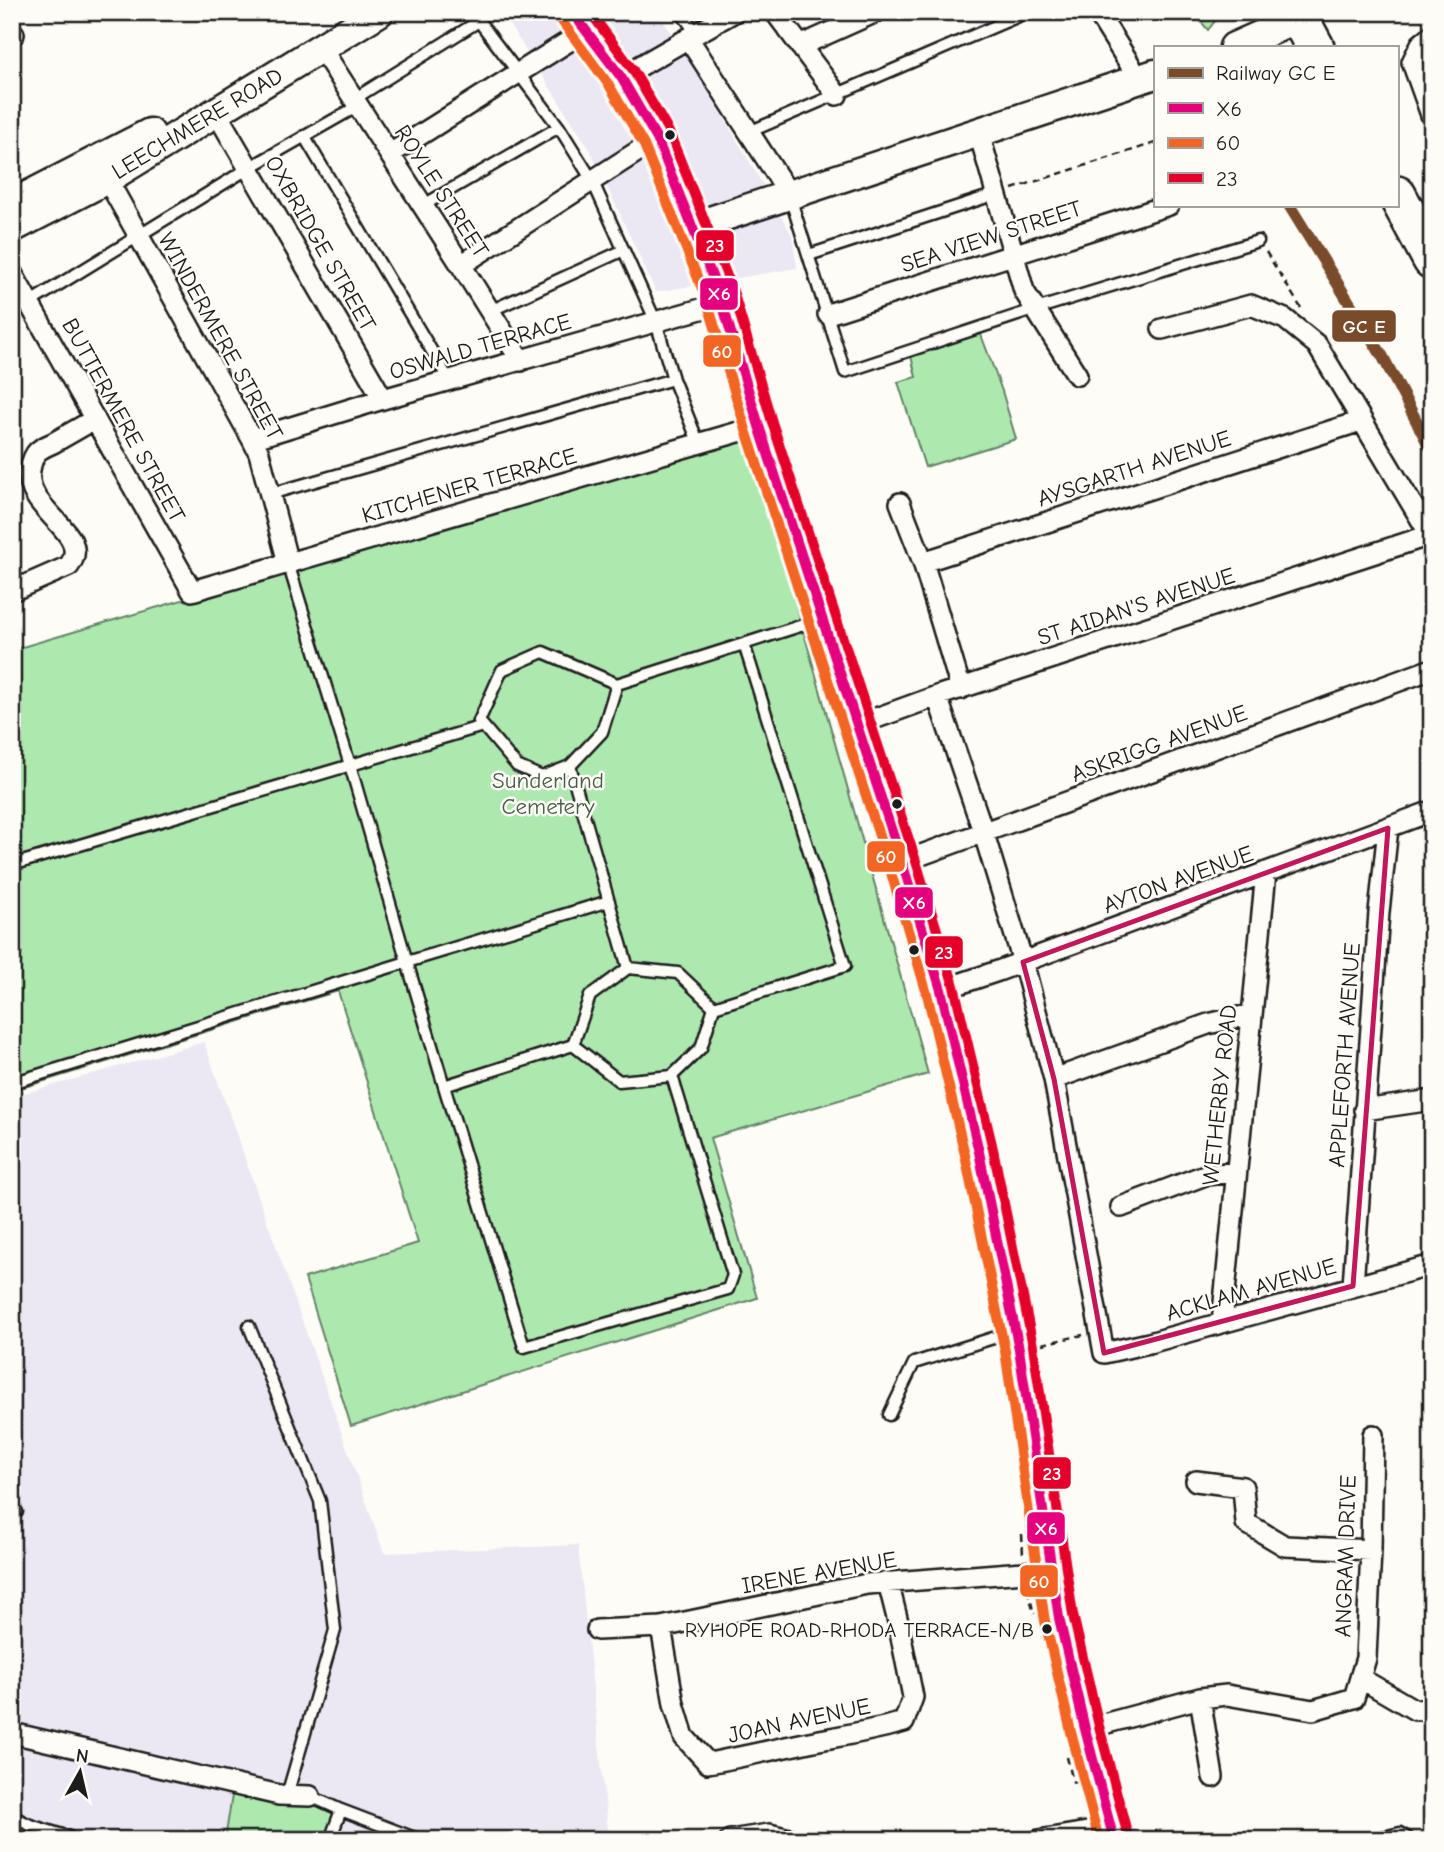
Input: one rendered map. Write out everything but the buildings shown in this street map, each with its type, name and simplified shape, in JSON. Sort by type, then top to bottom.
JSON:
[{"type":"highway","points":[[1398,197],[1432,261]]},
{"type":"main road","name":"LEECHMERE ROAD","points":[[12,204],[163,126],[349,12]]},
{"type":"main road","name":"LEECHMERE ROAD","points":[[12,229],[107,179],[379,12]]},
{"type":"main road","points":[[578,22],[621,77],[657,139],[722,303],[941,990],[979,1153],[1017,1340],[1038,1571],[1059,1618],[1112,1834]]},
{"type":"main road","points":[[1237,46],[1306,23]]},
{"type":"main road","points":[[692,227],[979,133],[1143,73]]},
{"type":"street","points":[[621,77],[734,12]]},
{"type":"street","points":[[775,12],[837,94]]},
{"type":"street","points":[[1097,12],[1143,73]]},
{"type":"street","points":[[800,46],[863,15]]},
{"type":"street","points":[[390,154],[519,73],[578,22]]},
{"type":"street","points":[[692,35],[789,194]]},
{"type":"street","points":[[1431,116],[1412,62],[1421,44],[1432,35]]},
{"type":"street","name":"ROYLE STREET","points":[[321,48],[521,361]]},
{"type":"street","name":"OXBRIDGE STREET","points":[[216,112],[383,399]]},
{"type":"street","points":[[979,133],[1024,291],[1077,375]]},
{"type":"street","points":[[461,265],[657,139]]},
{"type":"street","name":"WINDERMERE STREET","points":[[107,179],[259,453],[289,563]]},
{"type":"street","name":"SEA VIEW STREET","points":[[828,314],[1166,206]]},
{"type":"street","name":"BUTTERMERE STREET","points":[[12,273],[192,591]]},
{"type":"street","name":"OSWALD TERRACE","points":[[252,439],[722,303]]},
{"type":"street","points":[[1162,329],[1251,305],[1285,319],[1317,345],[1431,536]]},
{"type":"street","points":[[12,592],[69,566],[74,559],[73,543],[66,531],[33,495],[28,480],[37,452],[95,419]]},
{"type":"street","name":"AYSGARTH AVENUE","points":[[923,562],[1361,421]]},
{"type":"street","name":"KITCHENER TERRACE","points":[[192,591],[760,426]]},
{"type":"street","points":[[900,503],[923,562],[961,689]]},
{"type":"street","name":"ST AIDAN'S AVENUE","points":[[857,725],[937,696],[1431,536]]},
{"type":"street","name":"ASKRIGG AVENUE","points":[[902,862],[1432,670]]},
{"type":"street","points":[[937,696],[984,834],[1023,962],[1054,1079],[1100,1332]]},
{"type":"street","name":"AYTON AVENUE","points":[[941,990],[1432,811]]},
{"type":"street","name":"APPLEFORTH AVENUE","points":[[1353,1286],[1379,912],[1388,828]]},
{"type":"street","name":"WETHERBY ROAD","points":[[1222,1323],[1266,872]]},
{"type":"street","points":[[1054,1079],[1208,1024],[1252,1014]]},
{"type":"street","points":[[1364,1110],[1432,1100]]},
{"type":"street","points":[[1121,1207],[1205,1175],[1236,1172]]},
{"type":"street","name":"ACKLAM AVENUE","points":[[1100,1332],[1104,1353],[1432,1265]]},
{"type":"street","name":"ANGRAM DRIVE","points":[[1085,1729],[1200,1698],[1227,1695],[1313,1710],[1354,1698],[1366,1658],[1373,1435]]},
{"type":"street","points":[[1196,1481],[1243,1487],[1246,1524],[1285,1546],[1371,1550]]},
{"type":"street","name":"IRENE AVENUE","points":[[597,1630],[661,1627],[867,1584],[1038,1571]]},
{"type":"street","name":"JOAN AVENUE","points":[[661,1627],[674,1704],[684,1737],[708,1763],[752,1755],[904,1722],[912,1697],[888,1582]]},
{"type":"street","points":[[1360,1678],[1415,1710],[1432,1709]]},
{"type":"street","points":[[1200,1698],[1213,1777]]},
{"type":"street","points":[[12,1733],[279,1795],[310,1796]]},
{"type":"street","points":[[730,1840],[769,1834],[793,1840]]},
{"type":"street","points":[[1039,1840],[1112,1834]]},
{"type":"lane","points":[[472,12],[559,127],[592,180],[656,322],[673,379],[699,444]]},
{"type":"lane","points":[[681,12],[692,35]]},
{"type":"lane","points":[[749,132],[1028,12]]},
{"type":"lane","points":[[29,303],[304,136],[479,21]]},
{"type":"lane","points":[[422,206],[559,127]]},
{"type":"lane","points":[[304,136],[449,380]]},
{"type":"lane","points":[[789,194],[845,372],[1035,309],[1258,241]]},
{"type":"lane","points":[[809,255],[996,194]]},
{"type":"lane","points":[[490,311],[624,250]]},
{"type":"lane","points":[[270,494],[673,379]]},
{"type":"lane","points":[[289,563],[524,1347],[728,1289],[733,1275],[672,1076]]},
{"type":"lane","points":[[617,684],[602,732],[570,766],[542,777],[517,766],[479,721],[502,670],[543,652],[617,684],[823,618]]},
{"type":"lane","points":[[714,1007],[845,966],[744,644]]},
{"type":"lane","points":[[12,865],[483,726]]},
{"type":"lane","points":[[570,766],[628,968]]},
{"type":"lane","points":[[12,1083],[609,901]]},
{"type":"lane","points":[[573,1045],[590,996],[628,968],[678,973],[714,1007]]},
{"type":"lane","points":[[573,1045],[619,1081],[672,1076],[701,1048],[714,1007]]},
{"type":"lane","points":[[444,1086],[573,1045]]},
{"type":"lane","points":[[249,1326],[320,1501],[334,1630],[287,1795]]},
{"type":"lane","points":[[889,1415],[914,1363],[1017,1340]]},
{"type":"lane","points":[[310,1796],[420,1840]]},
{"type":"lane","points":[[330,1840],[341,1810]]},
{"type":"lane","points":[[12,1816],[72,1840]]},
{"type":"lane","points":[[1370,1840],[1400,1833],[1408,1840]]},
{"type":"path","points":[[996,194],[1154,143]]},
{"type":"path","points":[[1258,241],[1302,307],[1285,319]]},
{"type":"path","points":[[1017,1340],[1100,1332]]},
{"type":"path","points":[[1022,1532],[1038,1571],[1036,1623]]},
{"type":"path","points":[[1067,1755],[1073,1782],[1079,1787]]},
{"type":"highlighted area","points":[[1388,828],[1353,1286],[1104,1353],[1054,1079],[1023,962]]},
{"type":"shaded area","points":[[501,12],[657,12],[694,66],[792,235],[797,268],[656,292],[589,148]]},
{"type":"shaded area","points":[[204,1042],[384,1553],[578,1545],[609,1840],[12,1840],[12,1097]]},
{"type":"green space","points":[[1193,12],[1222,12],[1208,30]]},
{"type":"green space","points":[[980,332],[1016,439],[925,467],[898,382],[916,377],[911,356]]},
{"type":"green space","name":"Sunderland Cemetery","points":[[748,434],[928,1074],[710,1138],[757,1298],[351,1426],[305,1278],[418,1243],[338,991],[12,1091],[12,650]]},
{"type":"green space","points":[[232,1795],[336,1808],[326,1840],[225,1840]]},
{"type":"transit line","name":"X6","points":[[572,12],[621,77],[657,139],[720,296],[759,426],[902,862],[941,990],[979,1152],[1019,1349],[1059,1618],[1114,1840]]},
{"type":"transit line","name":"23","points":[[590,12],[633,70],[669,132],[733,291],[772,422],[915,858],[954,986],[993,1149],[1033,1346],[1073,1615],[1128,1836]]},
{"type":"transit line","name":"60","points":[[561,20],[609,85],[644,145],[707,301],[746,430],[889,866],[927,994],[965,1155],[1005,1351],[1045,1621],[1099,1840]]},
{"type":"transit line","points":[[1290,206],[1383,357],[1432,451]]},
{"type":"place","name":"RYHOPE ROAD-RHODA TERRACE-N/B","points":[[1047,1629]]}]
